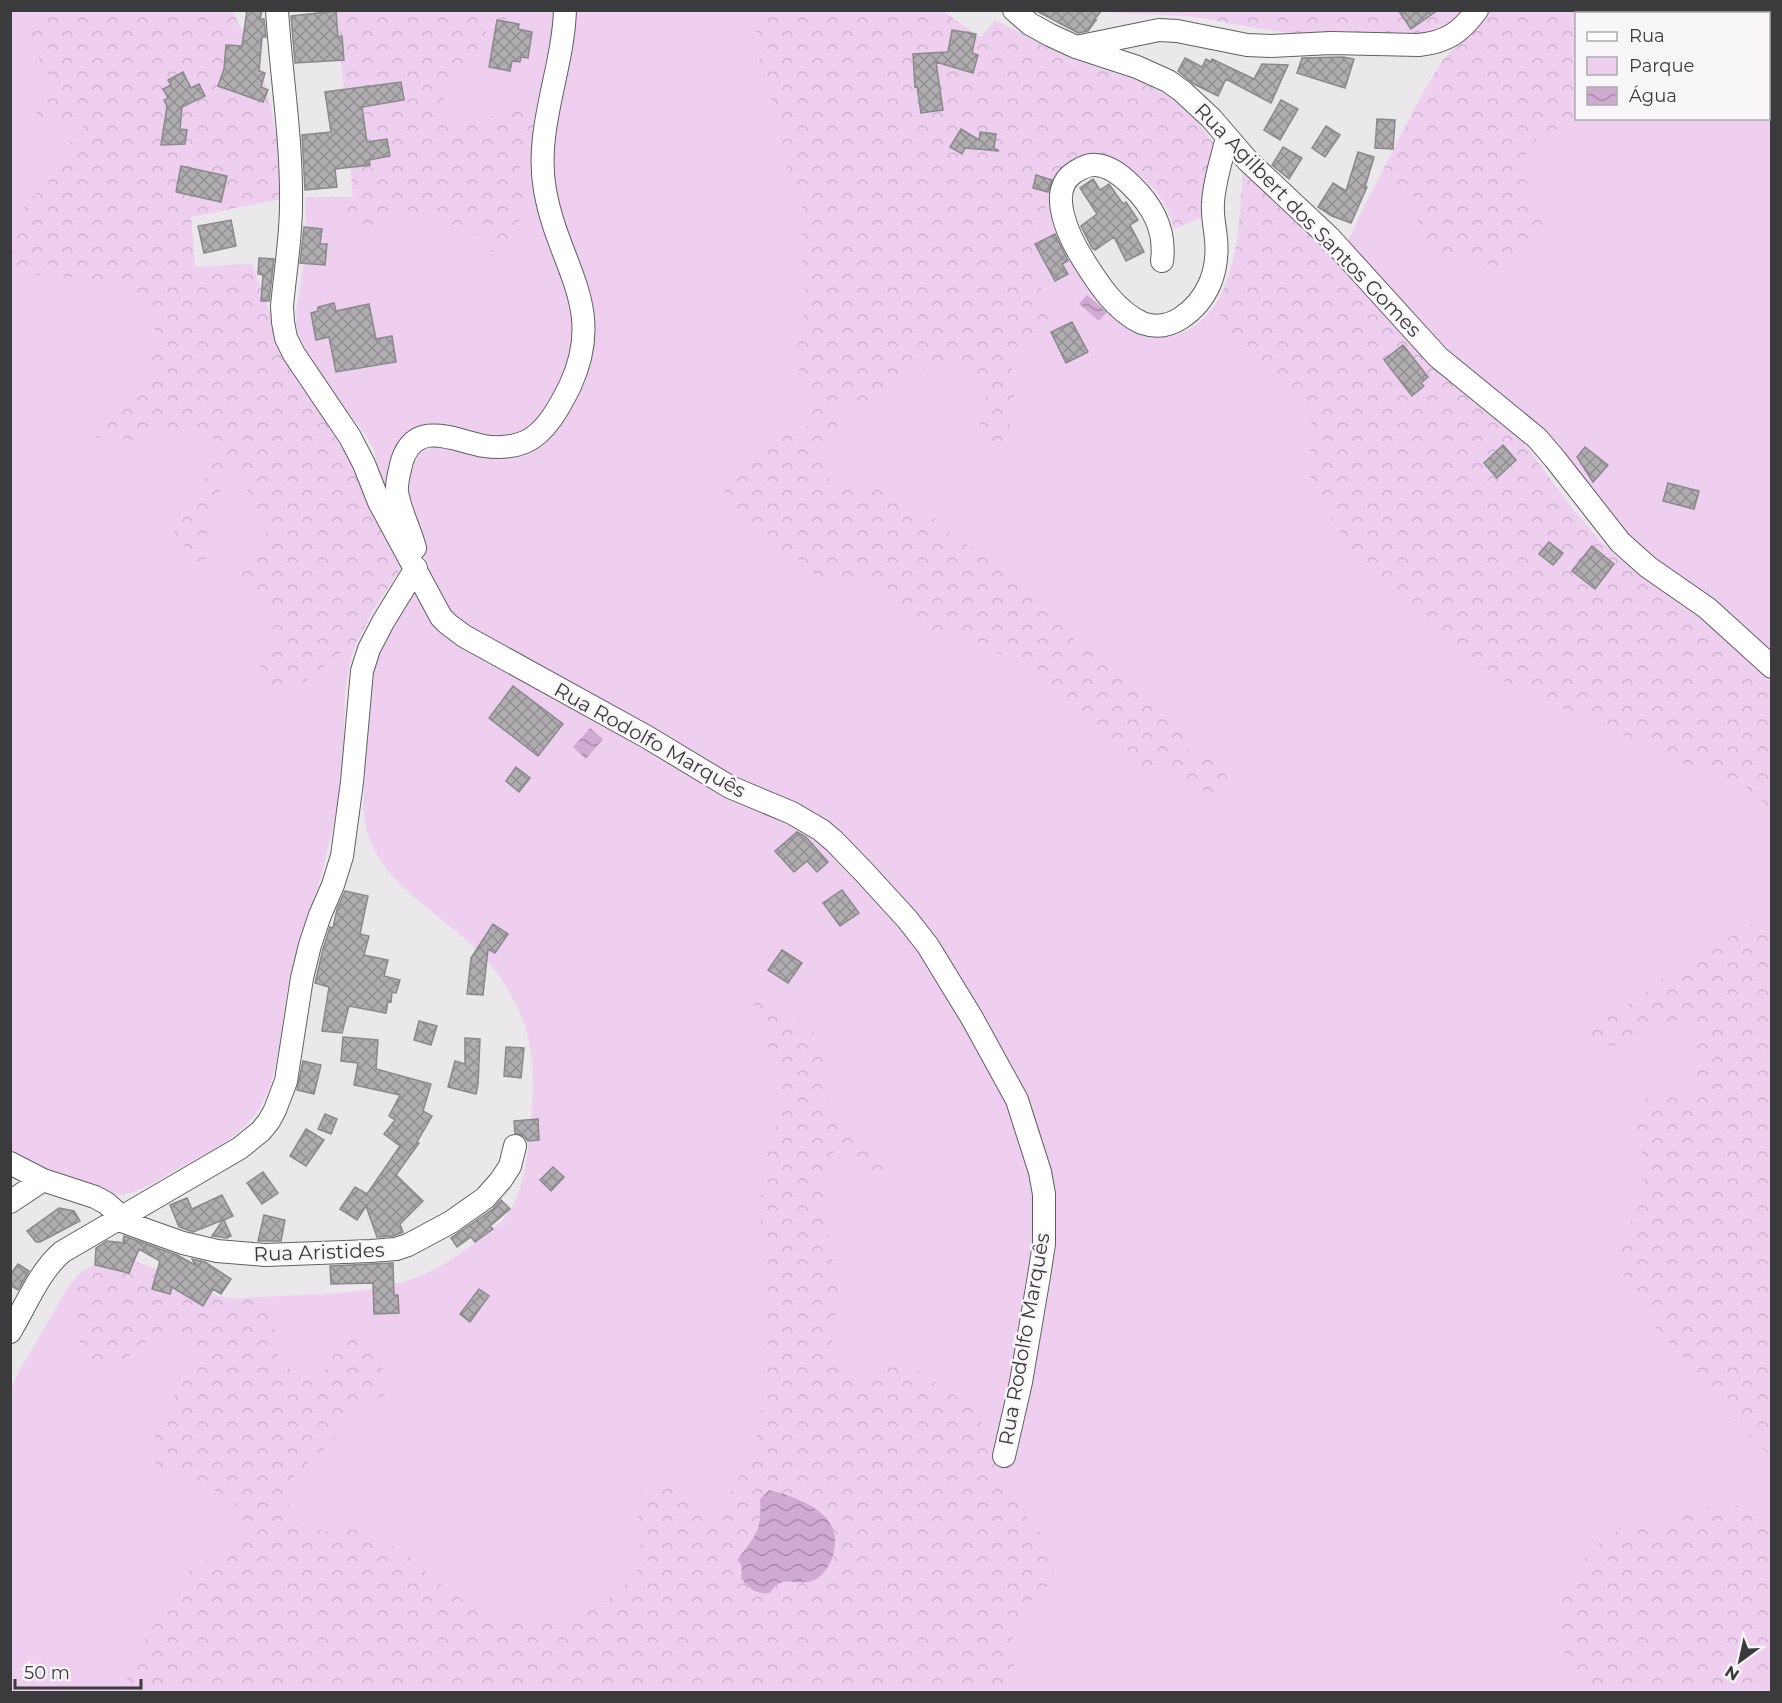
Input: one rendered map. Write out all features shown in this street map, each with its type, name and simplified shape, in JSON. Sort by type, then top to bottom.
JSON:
[{"type":"street","name":"Rua Rodolfo Marquês","points":[[276,10],[287,105],[291,183],[282,306],[286,338],[294,354],[350,437],[379,502],[441,617],[456,631],[646,737],[730,787],[792,813],[821,830],[864,872],[928,946],[972,1018],[1017,1100],[1040,1172],[1044,1194],[1044,1244],[1021,1382],[1004,1456]]},
{"type":"street","points":[[10,1332],[53,1259],[240,1148],[261,1131],[275,1110],[286,1081],[302,978],[310,945],[342,856],[352,782],[362,671],[369,649],[383,622],[416,568],[415,548],[397,490],[403,458],[412,443],[431,435],[445,436],[485,446],[511,446],[525,442],[544,427],[553,416],[578,368],[585,328],[583,311],[555,229],[545,192],[541,165],[543,139],[562,47],[566,10]]},
{"type":"street","name":"Rua Agilbert dos Santos Gomes","points":[[1014,10],[1030,24],[1076,47],[1137,67],[1168,81],[1196,103],[1248,161],[1329,237],[1438,357],[1537,438],[1620,542],[1648,567],[1707,608],[1772,667]]},
{"type":"street","points":[[1076,47],[1160,30],[1178,31],[1247,45],[1331,43],[1419,45],[1449,38],[1466,26],[1477,10]]},
{"type":"street","points":[[1162,261],[1164,247],[1162,235],[1151,206],[1122,177],[1096,165],[1084,166],[1064,182],[1061,207],[1079,254],[1094,277],[1120,310],[1152,325],[1168,324],[1180,319],[1199,301],[1212,279],[1216,255],[1213,203],[1227,137]]},
{"type":"street","name":"Rua Aristides","points":[[119,1220],[183,1244],[242,1254],[396,1249],[423,1238],[451,1222],[489,1194],[510,1166],[515,1146]]},
{"type":"street","points":[[10,1163],[43,1180],[106,1203],[114,1210],[119,1220]]},
{"type":"street","points":[[10,1202],[43,1180]]},
{"type":"street","points":[[288,1254],[329,1235]]},
{"type":"green space","points":[[10,11],[232,11],[261,68],[272,111],[280,199],[191,217],[195,267],[252,264],[285,360],[347,456],[366,496],[404,563],[366,623],[350,663],[345,695],[344,761],[340,793],[323,869],[292,967],[276,1063],[267,1095],[251,1120],[231,1138],[208,1153],[139,1190],[127,1194],[116,1195],[85,1187],[34,1164],[11,1150]]},
{"type":"green space","points":[[52,11],[232,11],[261,68],[278,143],[280,199],[191,217],[195,267],[252,264],[285,360],[347,456],[366,496],[404,563],[371,614],[359,639],[293,689],[278,690],[266,682],[260,672],[261,656],[273,632],[274,617],[268,606],[232,582],[257,556],[266,532],[263,520],[250,499],[239,463],[223,487],[209,517],[208,558],[193,564],[189,552],[174,532],[176,525],[192,504],[215,459],[218,448],[212,435],[201,430],[179,427],[165,429],[137,440],[93,437],[118,405],[143,380],[148,370],[153,351],[155,328],[151,300],[136,293],[84,278],[11,273],[11,228],[28,201],[48,183],[58,161],[86,122],[54,125],[42,121],[36,115],[39,103],[50,88],[50,77],[31,46],[31,35]]},
{"type":"green space","points":[[337,11],[943,11],[980,38],[995,20],[1075,60],[1144,83],[1178,104],[1198,123],[1174,229],[1163,200],[1146,180],[1135,172],[1093,155],[1057,218],[1155,336],[1173,336],[1188,330],[1212,308],[1223,292],[1236,254],[1243,173],[1446,375],[1524,443],[1571,507],[1600,541],[1636,573],[1696,614],[1771,677],[1771,1692],[11,1692],[10,1389],[67,1289],[81,1272],[98,1264],[141,1263],[218,1296],[237,1299],[362,1291],[386,1286],[410,1280],[439,1267],[491,1231],[501,1222],[513,1205],[524,1173],[528,1151],[533,1076],[529,1041],[517,1007],[496,972],[482,955],[411,894],[381,862],[371,843],[365,821],[363,808],[368,700],[375,666],[381,650],[429,565],[402,522],[378,474],[374,450],[363,431],[323,381],[301,341],[296,325],[306,250],[305,197],[353,197]]},
{"type":"green space","points":[[337,11],[541,11],[508,18],[491,25],[487,31],[481,59],[475,66],[465,67],[456,72],[448,92],[432,118],[475,119],[522,111],[535,118],[532,135],[521,163],[523,210],[515,233],[513,250],[508,257],[502,260],[491,252],[494,241],[487,235],[478,236],[461,227],[410,211],[395,215],[372,237],[332,210],[305,197],[353,197]]},
{"type":"green space","points":[[747,11],[943,11],[980,38],[995,20],[1067,57],[1130,78],[1167,95],[1189,113],[1217,148],[1205,216],[1174,229],[1164,204],[1150,185],[1131,170],[1107,158],[1054,203],[1039,212],[1032,243],[1036,282],[1049,297],[1054,317],[1039,331],[1036,342],[1032,345],[1018,344],[1012,350],[1012,370],[1017,393],[1009,402],[1007,419],[1011,427],[1011,437],[1007,453],[1002,458],[996,458],[991,453],[980,435],[979,425],[986,400],[981,385],[962,370],[947,365],[938,371],[915,368],[902,371],[895,374],[873,399],[865,402],[843,403],[840,407],[845,421],[842,435],[817,450],[831,481],[855,482],[870,486],[907,505],[929,513],[952,535],[1010,575],[1068,623],[1073,632],[1074,645],[1089,638],[1117,661],[1146,695],[1176,720],[1183,729],[1186,747],[1192,756],[1209,756],[1220,761],[1231,786],[1225,795],[1210,794],[1170,771],[1122,759],[1082,727],[1033,672],[963,634],[939,637],[933,635],[900,603],[878,588],[864,583],[834,581],[816,575],[746,521],[727,499],[723,488],[724,477],[776,436],[807,426],[812,421],[811,401],[796,363],[794,349],[794,341],[805,313],[806,299],[801,251],[802,207],[783,156],[782,113],[763,88],[757,70],[762,46]]},
{"type":"green space","points":[[1109,11],[1771,11],[1771,653],[1629,538],[1474,372],[1438,340],[1348,241],[1425,89],[1443,60],[1475,26],[1262,29],[1190,16]]},
{"type":"green space","points":[[1109,11],[1572,11],[1575,18],[1575,120],[1579,120],[1549,133],[1532,144],[1525,163],[1529,191],[1547,226],[1546,234],[1541,240],[1523,250],[1507,273],[1500,274],[1477,261],[1446,259],[1433,250],[1418,233],[1418,218],[1423,211],[1421,204],[1395,186],[1384,168],[1425,89],[1443,60],[1475,26],[1438,34],[1292,34],[1190,16]]},
{"type":"green space","points":[[1243,173],[1292,215],[1490,413],[1524,443],[1571,507],[1600,541],[1636,573],[1702,619],[1771,677],[1771,819],[1761,800],[1741,783],[1676,761],[1635,740],[1514,688],[1467,655],[1402,604],[1354,553],[1319,502],[1309,473],[1311,423],[1304,403],[1294,388],[1253,363],[1225,327],[1216,304],[1234,257]]},
{"type":"green space","points":[[1771,913],[1771,1456],[1729,1417],[1693,1367],[1654,1326],[1623,1275],[1618,1255],[1643,1186],[1644,1159],[1632,1122],[1635,1107],[1652,1094],[1677,1098],[1694,1088],[1700,1060],[1691,1017],[1659,1024],[1616,1045],[1601,1047],[1591,1037],[1594,1025],[1639,998],[1672,971]]},
{"type":"green space","points":[[740,976],[767,999],[804,1024],[820,1039],[825,1049],[825,1088],[829,1105],[848,1131],[873,1148],[881,1158],[887,1172],[883,1182],[871,1181],[851,1159],[834,1151],[831,1170],[824,1184],[821,1212],[827,1227],[838,1290],[832,1340],[834,1357],[841,1372],[855,1384],[867,1386],[881,1362],[892,1358],[905,1361],[968,1405],[980,1417],[989,1452],[1016,1491],[1023,1513],[1049,1544],[1057,1560],[1051,1582],[1021,1610],[1012,1641],[1013,1663],[1026,1692],[117,1692],[135,1668],[142,1645],[150,1631],[176,1598],[184,1574],[233,1545],[239,1530],[240,1510],[227,1496],[157,1468],[154,1452],[159,1422],[191,1368],[197,1353],[180,1339],[165,1336],[151,1340],[113,1366],[101,1369],[88,1364],[79,1355],[80,1323],[67,1289],[78,1275],[93,1266],[132,1260],[218,1296],[237,1299],[258,1297],[278,1336],[278,1356],[296,1375],[316,1377],[328,1367],[345,1331],[359,1332],[364,1335],[372,1345],[388,1377],[388,1393],[380,1398],[368,1397],[355,1407],[331,1442],[291,1479],[286,1491],[287,1503],[300,1518],[318,1530],[331,1532],[344,1529],[359,1530],[403,1551],[450,1592],[487,1612],[505,1617],[568,1619],[614,1596],[637,1573],[642,1553],[638,1524],[638,1498],[648,1483],[663,1483],[690,1500],[714,1510],[727,1500],[755,1447],[767,1379],[761,1342],[765,1281],[761,1238],[761,1197],[764,1164],[775,1131],[780,1074],[765,1040],[750,995]]},
{"type":"green space","points":[[1712,1506],[1740,1506],[1771,1512],[1771,1692],[1600,1692],[1570,1660],[1558,1638],[1557,1623],[1560,1607],[1573,1575],[1595,1546],[1608,1536],[1625,1529],[1660,1526]]},
{"type":"water","points":[[1087,295],[1107,312],[1099,321],[1079,304]]},
{"type":"water","points":[[590,728],[603,739],[586,759],[573,747]]},
{"type":"water","points":[[769,1490],[802,1501],[822,1514],[830,1523],[835,1545],[830,1563],[814,1580],[783,1582],[776,1585],[770,1593],[760,1593],[750,1588],[741,1578],[742,1567],[738,1559],[759,1526],[760,1499]]},
{"type":"building","points":[[247,10],[262,10],[260,19],[264,19],[266,37],[262,37],[259,71],[265,73],[261,87],[268,90],[263,102],[218,86],[224,69],[226,45],[242,46]]},
{"type":"building","points":[[1035,10],[1102,10],[1088,31],[1078,33]]},
{"type":"building","points":[[1398,10],[1438,10],[1411,29]]},
{"type":"building","points":[[336,11],[338,37],[342,36],[344,60],[295,63],[291,16]]},
{"type":"building","points":[[497,20],[519,24],[518,29],[532,32],[528,58],[521,57],[520,62],[512,61],[510,71],[489,67]]},
{"type":"building","points":[[952,30],[976,34],[972,53],[978,55],[973,73],[936,62],[943,110],[921,113],[917,86],[915,87],[913,54],[948,52]]},
{"type":"building","points":[[1185,58],[1202,67],[1206,59],[1211,62],[1212,59],[1254,79],[1262,64],[1288,65],[1271,103],[1226,79],[1218,96],[1194,84],[1178,71]]},
{"type":"building","points":[[1302,58],[1354,59],[1345,88],[1297,73]]},
{"type":"building","points":[[183,72],[191,88],[199,84],[205,96],[182,107],[180,129],[187,130],[185,144],[161,145],[167,106],[164,100],[168,98],[163,89],[171,85],[168,80]]},
{"type":"building","points":[[401,82],[404,100],[362,107],[367,142],[387,139],[390,156],[369,160],[370,165],[335,169],[337,187],[305,190],[302,135],[331,132],[325,92]]},
{"type":"building","points":[[1281,100],[1298,109],[1280,140],[1264,130]]},
{"type":"building","points":[[1377,119],[1395,120],[1393,149],[1375,148]]},
{"type":"building","points":[[1326,126],[1340,135],[1325,157],[1312,148]]},
{"type":"building","points":[[961,129],[979,140],[980,132],[996,134],[994,148],[999,151],[965,148],[962,154],[950,147]]},
{"type":"building","points":[[1283,147],[1302,158],[1289,179],[1272,165]]},
{"type":"building","points":[[1358,152],[1374,157],[1365,187],[1367,187],[1351,223],[1332,216],[1318,207],[1333,183],[1346,191]]},
{"type":"building","points":[[181,166],[227,176],[221,202],[176,192]]},
{"type":"building","points":[[1036,175],[1052,180],[1048,192],[1033,188]]},
{"type":"building","points":[[1093,179],[1100,190],[1109,184],[1123,204],[1126,202],[1138,220],[1130,225],[1144,252],[1126,261],[1114,237],[1095,250],[1092,248],[1081,226],[1097,214],[1080,188]]},
{"type":"building","points":[[231,220],[236,246],[204,253],[198,226]]},
{"type":"building","points":[[304,227],[322,229],[320,244],[327,244],[325,265],[300,263]]},
{"type":"building","points":[[1055,234],[1068,261],[1062,264],[1068,274],[1055,281],[1035,244]]},
{"type":"building","points":[[259,258],[274,259],[269,301],[261,301],[263,275],[258,274]]},
{"type":"building","points":[[334,303],[336,311],[369,304],[376,339],[392,336],[396,362],[336,372],[329,337],[316,340],[311,313],[318,311],[318,307]]},
{"type":"building","points":[[1072,322],[1088,352],[1066,363],[1051,332]]},
{"type":"building","points":[[1403,345],[1428,377],[1421,383],[1424,386],[1412,396],[1384,360]]},
{"type":"building","points":[[1503,445],[1516,460],[1497,478],[1484,463]]},
{"type":"building","points":[[1585,447],[1608,465],[1593,482],[1577,457]]},
{"type":"building","points":[[1668,483],[1699,491],[1694,509],[1663,501]]},
{"type":"building","points":[[1549,542],[1563,553],[1553,565],[1539,554]]},
{"type":"building","points":[[1592,546],[1614,564],[1595,589],[1572,571]]},
{"type":"building","points":[[513,686],[563,724],[538,756],[489,718]]},
{"type":"building","points":[[516,767],[530,778],[519,792],[506,781]]},
{"type":"building","points":[[797,832],[806,837],[828,862],[817,872],[807,861],[794,872],[775,851]]},
{"type":"building","points":[[842,890],[859,913],[840,926],[823,903]]},
{"type":"building","points":[[345,891],[368,896],[360,934],[369,936],[364,955],[388,960],[384,976],[400,980],[396,993],[392,992],[391,1002],[388,1001],[386,1013],[349,1006],[342,1033],[322,1031],[329,987],[315,983],[330,927],[333,928],[337,909]]},
{"type":"building","points":[[493,924],[508,934],[495,953],[488,949],[483,995],[467,994],[471,958]]},
{"type":"building","points":[[782,950],[802,963],[788,983],[768,970]]},
{"type":"building","points":[[419,1021],[437,1026],[431,1045],[414,1040]]},
{"type":"building","points":[[343,1037],[378,1040],[376,1069],[431,1084],[423,1111],[432,1116],[417,1142],[419,1143],[396,1175],[423,1201],[400,1224],[403,1232],[393,1236],[377,1237],[366,1206],[357,1220],[340,1209],[355,1187],[367,1194],[400,1146],[384,1134],[395,1120],[389,1116],[400,1095],[354,1085],[358,1063],[341,1061]]},
{"type":"building","points":[[465,1038],[480,1039],[476,1094],[448,1087],[455,1061],[465,1064]]},
{"type":"building","points":[[506,1047],[524,1048],[521,1078],[504,1076]]},
{"type":"building","points":[[303,1061],[321,1065],[314,1094],[297,1090]]},
{"type":"building","points":[[325,1114],[337,1119],[331,1134],[318,1129]]},
{"type":"building","points":[[538,1119],[539,1140],[528,1141],[524,1136],[515,1133],[514,1121]]},
{"type":"building","points":[[306,1129],[324,1140],[306,1166],[290,1156]]},
{"type":"building","points":[[553,1167],[564,1177],[551,1191],[540,1180]]},
{"type":"building","points":[[263,1172],[278,1193],[262,1204],[247,1183]]},
{"type":"building","points":[[222,1195],[233,1216],[224,1220],[231,1236],[227,1238],[212,1236],[223,1220],[193,1232],[179,1227],[170,1205],[187,1198],[192,1209]]},
{"type":"building","points":[[501,1200],[510,1209],[490,1226],[493,1229],[475,1242],[471,1237],[457,1247],[451,1238],[493,1209]]},
{"type":"building","points":[[59,1208],[74,1211],[80,1221],[36,1242],[27,1231]]},
{"type":"building","points":[[264,1215],[285,1220],[281,1241],[258,1241]]},
{"type":"building","points":[[124,1236],[177,1255],[195,1265],[192,1259],[205,1262],[231,1279],[221,1294],[213,1289],[203,1306],[172,1287],[170,1294],[152,1289],[160,1261],[139,1249],[129,1273],[95,1265],[96,1248],[107,1241],[125,1243]]},
{"type":"building","points":[[393,1263],[394,1295],[398,1295],[399,1313],[374,1314],[373,1283],[331,1284],[330,1266]]},
{"type":"building","points":[[18,1264],[29,1271],[18,1290],[10,1285],[10,1275]]},
{"type":"building","points":[[479,1289],[489,1296],[470,1322],[460,1314]]}]
